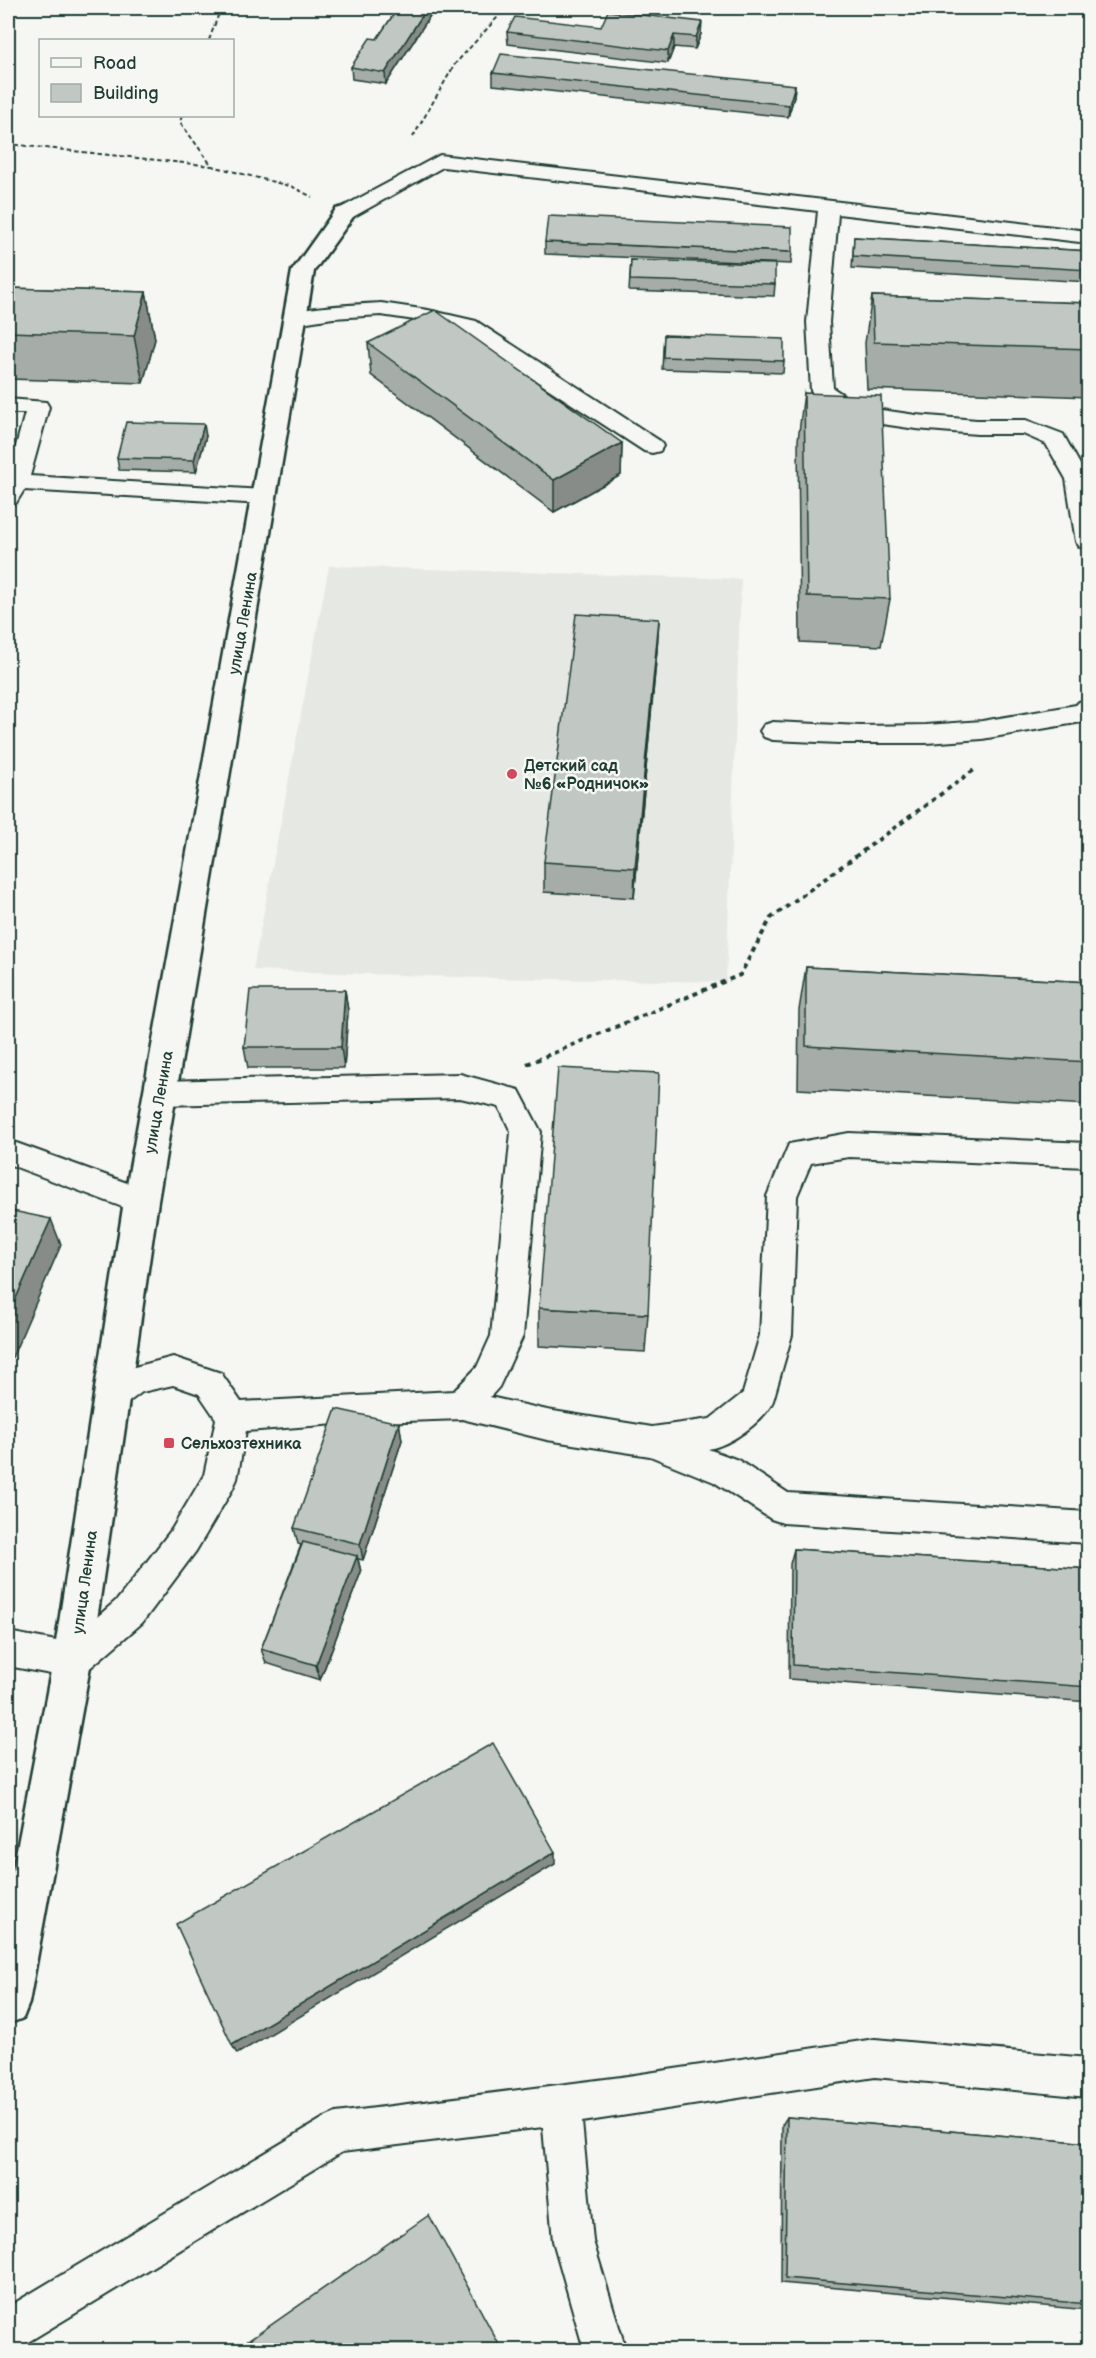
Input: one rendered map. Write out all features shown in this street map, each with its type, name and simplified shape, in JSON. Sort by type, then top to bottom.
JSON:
[{"type":"street","name":"улица Ленина","points":[[8,2003],[72,1661],[141,1201],[303,271],[344,214]]},
{"type":"lane","points":[[344,214],[440,161],[1089,237]]},
{"type":"lane","points":[[829,206],[818,322],[822,391],[855,413],[916,422],[977,427],[1026,427],[1055,439],[1077,479],[1089,542]]},
{"type":"lane","points":[[295,318],[333,312],[381,309],[428,316],[468,326],[652,446]]},
{"type":"lane","points":[[8,406],[38,407],[12,490],[264,497]]},
{"type":"lane","points":[[773,731],[844,735],[949,733],[1019,724],[1084,712],[1089,708]]},
{"type":"lane","points":[[160,1094],[460,1086],[509,1098],[526,1132],[507,1336],[488,1377],[462,1405]]},
{"type":"lane","points":[[651,1441],[717,1433],[757,1401],[776,1335],[782,1196],[800,1153],[849,1145],[1089,1155]]},
{"type":"lane","points":[[8,1152],[141,1201]]},
{"type":"lane","points":[[8,1649],[72,1661],[130,1611],[184,1540],[219,1479],[234,1418],[210,1383],[173,1371],[134,1380],[111,1398]]},
{"type":"lane","points":[[234,1418],[350,1408],[462,1405],[547,1425],[651,1441],[726,1471],[783,1508],[1089,1528]]},
{"type":"lane","points":[[8,2330],[336,2133],[561,2105],[875,2058],[1089,2078]]},
{"type":"lane","points":[[561,2105],[573,2241],[605,2350]]},
{"type":"path","points":[[209,39],[221,8]]},
{"type":"path","points":[[440,161],[413,137],[455,64],[506,8]]},
{"type":"path","points":[[182,117],[180,122],[212,166]]},
{"type":"path","points":[[8,144],[212,166],[293,187],[344,214]]},
{"type":"path","points":[[460,1086],[532,1063],[671,1002],[740,975],[771,918],[974,770]]},
{"type":"shaded area","name":"Детский сад №6 «Родничок»","points":[[329,566],[741,579],[726,982],[488,978],[253,970]]},
{"type":"building","points":[[398,8],[427,8],[385,73],[351,67],[370,38],[377,39]]},
{"type":"building","points":[[608,11],[702,22],[696,37],[674,35],[668,51],[507,32],[515,17],[601,27]]},
{"type":"building","points":[[501,54],[795,85],[789,105],[493,73]]},
{"type":"building","points":[[548,216],[792,227],[792,252],[545,242]]},
{"type":"building","points":[[854,237],[1089,251],[1089,270],[853,256]]},
{"type":"building","points":[[631,260],[775,264],[775,284],[630,280]]},
{"type":"building","points":[[8,288],[146,292],[134,336],[8,332]]},
{"type":"building","points":[[872,296],[1089,303],[1089,349],[874,342]]},
{"type":"building","points":[[435,310],[622,443],[554,480],[368,343]]},
{"type":"building","points":[[664,335],[784,339],[784,361],[663,357]]},
{"type":"building","points":[[804,393],[881,396],[890,599],[807,596]]},
{"type":"building","points":[[126,422],[204,424],[194,460],[117,458]]},
{"type":"building","points":[[576,614],[659,619],[635,868],[544,862]]},
{"type":"building","points":[[806,967],[1089,982],[1089,1062],[806,1046]]},
{"type":"building","points":[[250,990],[345,990],[341,1047],[244,1047]]},
{"type":"building","points":[[558,1068],[659,1073],[648,1314],[539,1308]]},
{"type":"building","points":[[8,1210],[51,1219],[8,1316]]},
{"type":"building","points":[[336,1409],[399,1423],[360,1544],[294,1528]]},
{"type":"building","points":[[303,1542],[357,1556],[316,1665],[261,1649]]},
{"type":"building","points":[[794,1549],[1089,1569],[1089,1687],[793,1665]]},
{"type":"building","points":[[493,1743],[555,1852],[232,2045],[176,1924]]},
{"type":"building","points":[[787,2117],[1089,2143],[1089,2304],[785,2278]]},
{"type":"building","points":[[429,2215],[502,2350],[235,2350]]},
{"type":"place","name":"Детский сад №6 «Родничок»","points":[[512,774]]},
{"type":"place","name":"Сельхозтехника","points":[[169,1443]]}]
